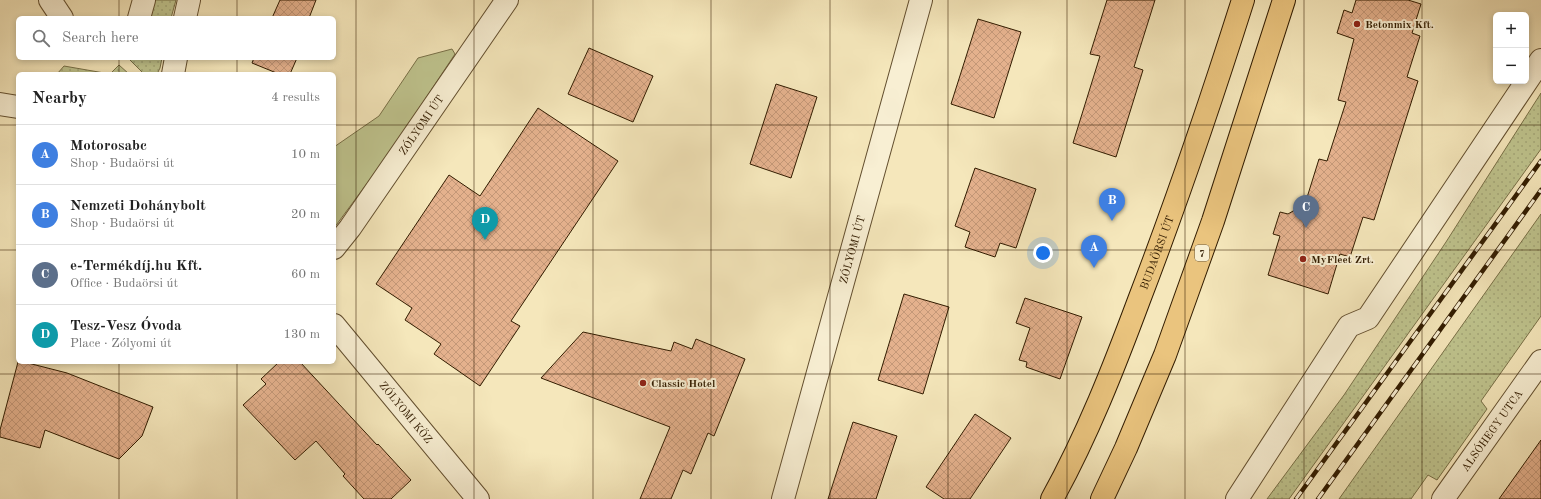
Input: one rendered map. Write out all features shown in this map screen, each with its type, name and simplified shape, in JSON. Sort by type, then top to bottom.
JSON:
[{"type":"main road","name":"BUDAÖRSI ÚT","points":[[1052,499],[1079,445],[1120,351],[1166,231],[1211,102],[1244,0]]},
{"type":"main road","name":"7","points":[[1102,499],[1126,448],[1165,355],[1213,221],[1284,0]]},
{"type":"street","points":[[50,0],[61,16]]},
{"type":"street","points":[[185,16],[189,0]]},
{"type":"street","name":"ZÓLYOMI ÚT","points":[[336,245],[359,215],[507,0]]},
{"type":"street","name":"ZÓLYOMI ÚT","points":[[783,499],[921,0]]},
{"type":"street","points":[[173,72],[176,60]]},
{"type":"street","points":[[1237,499],[1349,326],[1368,318],[1541,60]]},
{"type":"street","points":[[0,104],[16,107]]},
{"type":"street","name":"ZÓLYOMI KÖZ","points":[[336,327],[478,499]]},
{"type":"street","name":"ALSÓHEGY UTCA","points":[[1443,499],[1541,361]]},
{"type":"green space","points":[[153,0],[176,0],[172,16],[150,16]]},
{"type":"green space","points":[[452,49],[455,54],[388,155],[336,225],[336,146],[379,116],[418,58]]},
{"type":"green space","points":[[130,60],[162,60],[158,72],[142,72]]},
{"type":"green space","points":[[119,65],[127,72],[112,72]]},
{"type":"green space","points":[[64,66],[98,72],[59,72]]},
{"type":"green space","points":[[1541,93],[1541,149],[1289,499],[1267,499],[1344,395],[1446,242]]},
{"type":"green space","points":[[1541,214],[1541,316],[1481,401],[1487,409],[1437,480],[1428,475],[1411,499],[1339,499]]},
{"type":"building","points":[[280,0],[316,0],[310,16],[273,16]]},
{"type":"building","points":[[1107,0],[1155,0],[1134,67],[1143,70],[1116,157],[1073,143],[1100,56],[1090,54]]},
{"type":"building","points":[[1356,0],[1408,0],[1421,4],[1412,33],[1420,36],[1407,77],[1418,81],[1374,220],[1363,217],[1350,257],[1340,254],[1328,294],[1268,275],[1280,236],[1273,234],[1280,212],[1288,214],[1305,204],[1319,159],[1327,161],[1346,102],[1338,100],[1354,39],[1337,33],[1344,10],[1352,13]]},
{"type":"building","points":[[978,19],[1021,32],[994,118],[951,104]]},
{"type":"building","points":[[589,48],[653,76],[633,122],[568,94]]},
{"type":"building","points":[[253,60],[296,60],[291,72],[274,72],[252,63]]},
{"type":"building","points":[[776,84],[817,97],[791,178],[750,164]]},
{"type":"building","points":[[538,108],[618,161],[511,321],[520,326],[480,386],[434,354],[441,344],[405,320],[412,308],[376,284],[449,175],[480,196]]},
{"type":"building","points":[[975,168],[1036,189],[1016,248],[1000,243],[995,257],[965,247],[970,232],[955,226]]},
{"type":"building","points":[[904,294],[949,307],[923,394],[878,380]]},
{"type":"building","points":[[1025,298],[1082,317],[1060,379],[1026,367],[1027,362],[1019,360],[1030,328],[1016,323]]},
{"type":"building","points":[[583,332],[671,351],[674,342],[692,349],[696,339],[745,359],[714,436],[708,433],[691,474],[683,470],[671,499],[640,499],[670,427],[541,378]]},
{"type":"building","points":[[17,364],[32,364],[67,373],[153,407],[142,436],[119,459],[45,430],[40,448],[0,437],[0,430]]},
{"type":"building","points":[[277,364],[302,364],[411,480],[391,499],[364,499],[343,476],[345,474],[316,441],[295,460],[243,405],[266,384],[261,379]]},
{"type":"building","points":[[975,414],[1011,438],[970,499],[944,499],[926,487]]},
{"type":"building","points":[[853,422],[897,436],[876,499],[828,499]]},
{"type":"building","points":[[1541,440],[1541,499],[1499,499]]},
{"type":"railway","points":[[1296,499],[1541,161]]},
{"type":"railway","points":[[1318,499],[1541,190]]},
{"type":"place","name":"Betonmix Kft.","points":[[1357,24]]},
{"type":"place","name":"Nemzeti Dohánybolt","points":[[1112,221]]},
{"type":"place","name":"e-Termékdíj.hu Kft.","points":[[1306,228]]},
{"type":"place","name":"Tesz-Vesz Óvoda","points":[[485,240]]},
{"type":"place","name":"MyFleet Zrt.","points":[[1303,259]]},
{"type":"place","name":"Motorosabc","points":[[1094,268]]},
{"type":"place","name":"Classic Hotel","points":[[643,383]]}]
